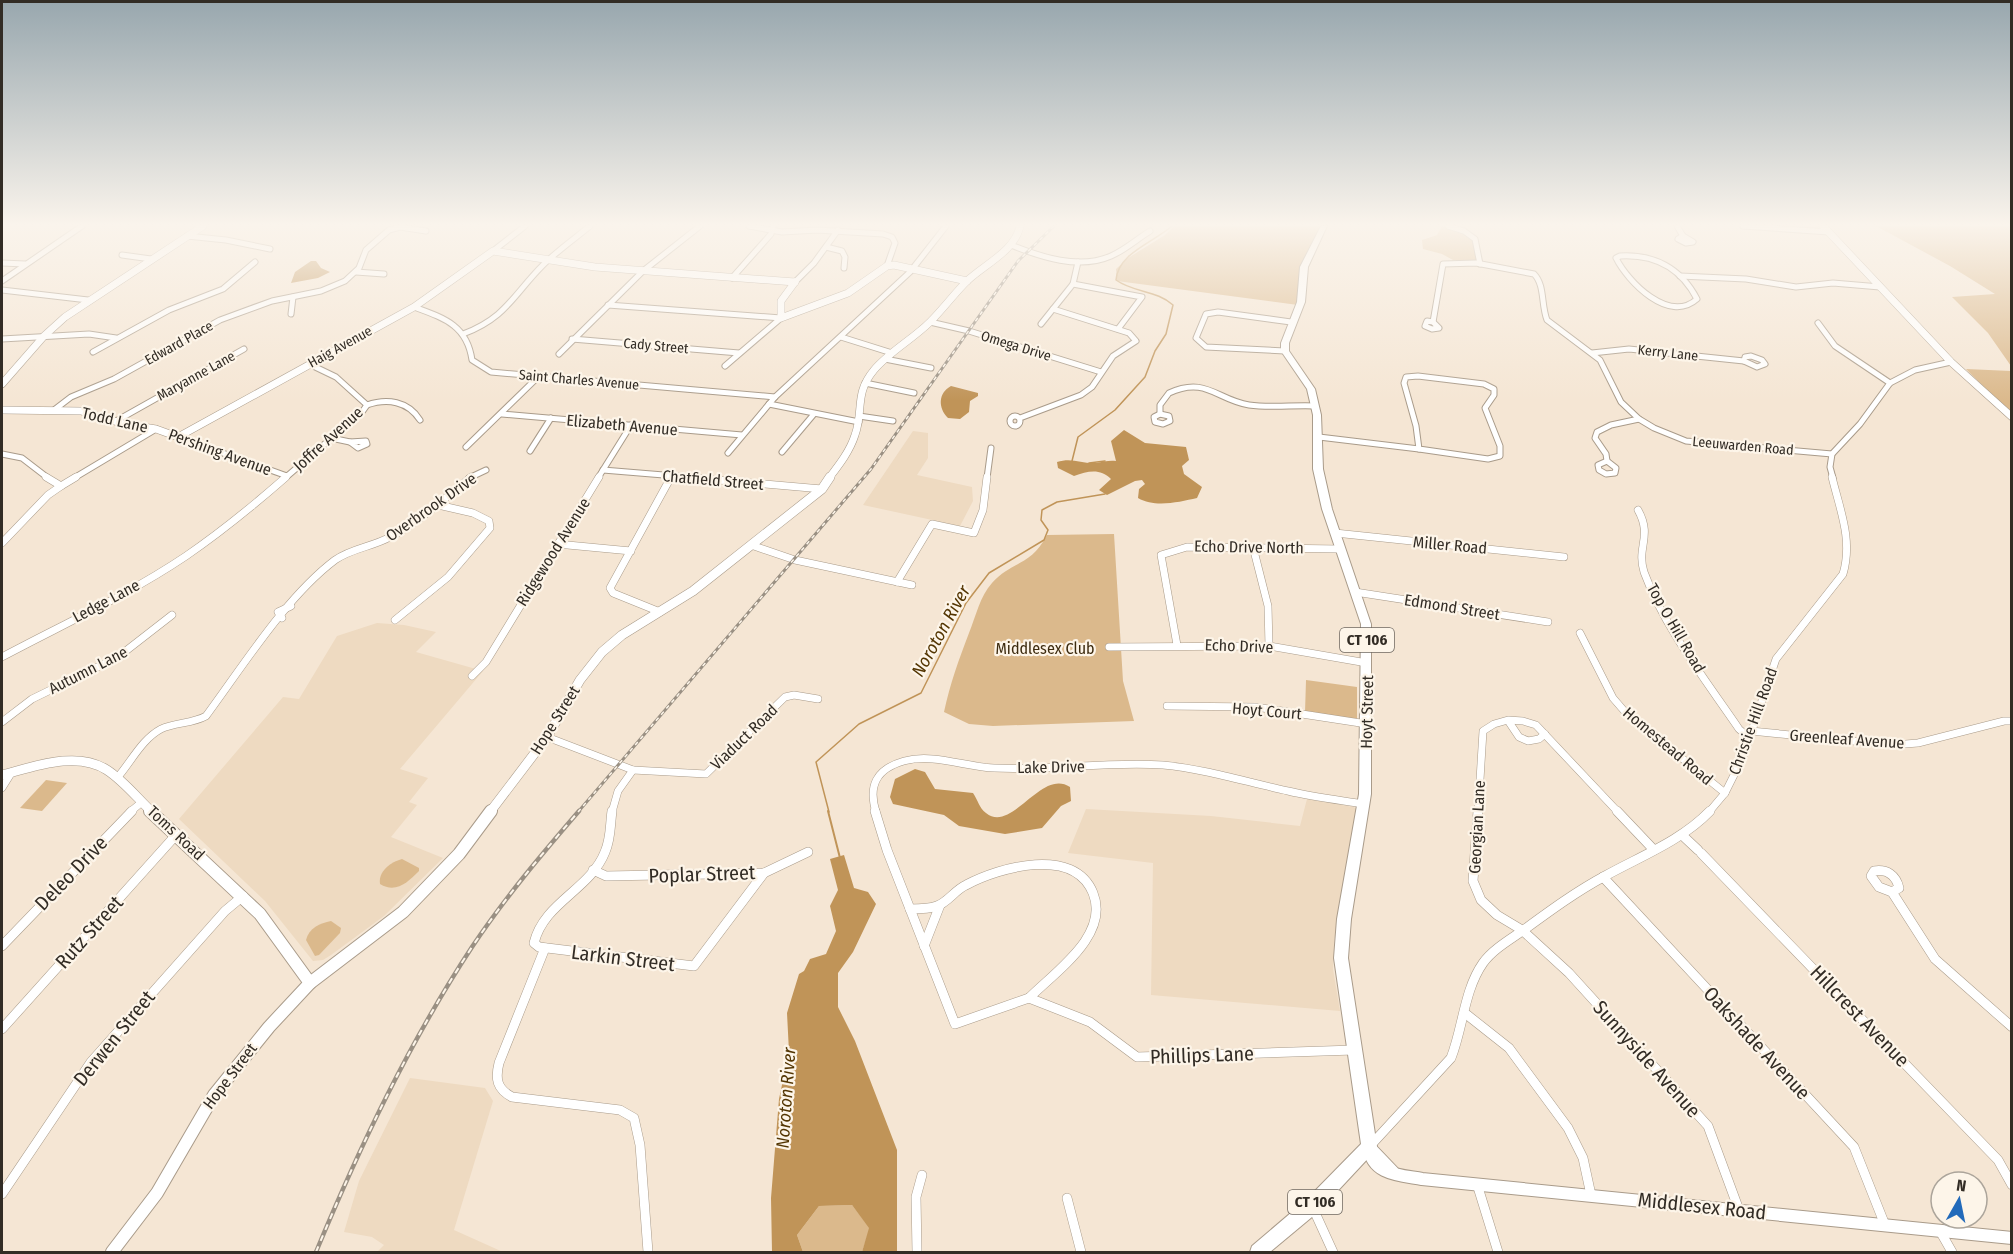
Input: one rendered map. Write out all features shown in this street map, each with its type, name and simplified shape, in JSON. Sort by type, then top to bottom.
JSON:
[{"type":"main road","points":[[1285,351],[1285,337],[1301,302],[1302,285]]},
{"type":"main road","name":"Hoyt Street","points":[[1285,351],[1311,389],[1318,437],[1318,469],[1335,533],[1366,624],[1367,724],[1364,804],[1341,947],[1342,969],[1369,1147]]},
{"type":"main road","name":"CT 106","points":[[1258,1252],[1312,1206],[1369,1147]]},
{"type":"street","points":[[2,384],[44,336],[65,317],[112,285]]},
{"type":"street","points":[[93,352],[169,310],[223,289],[228,285]]},
{"type":"street","name":"Edward Place","points":[[54,410],[78,393],[114,379],[220,320],[262,304],[328,289],[338,285]]},
{"type":"street","name":"Haig Avenue","points":[[178,437],[414,307],[446,285]]},
{"type":"street","points":[[414,307],[446,319],[463,334],[480,329],[500,317],[528,285]]},
{"type":"street","points":[[559,354],[629,285]]},
{"type":"street","points":[[781,318],[781,301],[793,285]]},
{"type":"street","points":[[725,366],[781,318],[848,293],[860,285]]},
{"type":"street","points":[[728,453],[775,397],[895,285]]},
{"type":"street","name":"Hope Street","points":[[112,1252],[158,1193],[196,1123],[224,1081],[310,983],[393,921],[470,840],[547,737],[595,658],[622,635],[699,587],[822,489],[848,452],[859,419],[860,394],[865,383],[892,352],[930,322],[964,285]]},
{"type":"street","points":[[1041,324],[1073,285]]},
{"type":"street","points":[[1077,285],[1142,297],[1118,328]]},
{"type":"street","name":"Leeuwarden Road","points":[[1433,322],[1439,285]]},
{"type":"street","name":"Leeuwarden Road","points":[[1540,285],[1543,310],[1547,320],[1593,353],[1606,370],[1621,402],[1639,419],[1659,431],[1686,441],[1832,454]]},
{"type":"street","points":[[1635,285],[1659,303],[1687,305],[1697,299],[1686,285]]},
{"type":"street","points":[[1794,285],[1811,285]]},
{"type":"street","points":[[1852,285],[1880,287]]},
{"type":"street","points":[[1878,285],[1951,362],[2012,417]]},
{"type":"street","points":[[2,290],[88,300]]},
{"type":"street","points":[[291,314],[293,297]]},
{"type":"street","points":[[608,304],[781,318]]},
{"type":"street","points":[[1020,418],[1036,410],[1068,402],[1089,390],[1113,355],[1132,346],[1136,341],[1130,333],[1118,328],[1053,309]]},
{"type":"street","points":[[1285,351],[1206,347],[1196,338],[1206,314],[1218,312],[1291,322]]},
{"type":"street","name":"Omega Drive","points":[[930,322],[1101,372]]},
{"type":"street","points":[[1818,323],[1835,346],[1890,383]]},
{"type":"street","points":[[2,339],[96,334],[116,338]]},
{"type":"street","name":"Saint Charles Avenue","points":[[463,334],[473,348],[472,360],[491,372],[775,397]]},
{"type":"street","points":[[841,337],[892,352]]},
{"type":"street","name":"Cady Street","points":[[572,339],[739,353]]},
{"type":"street","name":"Maryanne Lane","points":[[116,422],[244,349]]},
{"type":"street","name":"Kerry Lane","points":[[1593,353],[1629,349],[1744,361]]},
{"type":"street","points":[[885,359],[931,368]]},
{"type":"street","points":[[1832,454],[1860,424],[1890,383],[1915,370],[1951,362]]},
{"type":"street","name":"Joffre Avenue","points":[[207,541],[287,476],[367,405],[336,377],[309,364]]},
{"type":"street","points":[[1318,437],[1488,459],[1500,456],[1500,446],[1485,408],[1494,395],[1494,389],[1484,384],[1418,376],[1406,377],[1404,383],[1416,426],[1419,449]]},
{"type":"street","points":[[466,447],[538,377]]},
{"type":"street","points":[[865,383],[914,393]]},
{"type":"street","points":[[1160,414],[1159,409],[1164,397],[1171,391],[1187,387],[1210,389],[1240,403],[1315,406]]},
{"type":"street","points":[[367,405],[379,400],[393,401],[416,413],[420,420]]},
{"type":"street","points":[[769,404],[814,414],[893,421]]},
{"type":"street","name":"Todd Lane","points":[[2,410],[81,411],[116,422],[156,429]]},
{"type":"street","name":"Elizabeth Avenue","points":[[501,414],[742,435]]},
{"type":"street","points":[[782,452],[814,414]]},
{"type":"street","points":[[530,451],[551,418]]},
{"type":"street","points":[[1607,461],[1607,456],[1595,438],[1597,432],[1611,425],[1639,419]]},
{"type":"street","name":"Ridgewood Avenue","points":[[472,676],[486,662],[631,425]]},
{"type":"street","name":"Pershing Avenue","points":[[2,543],[48,495],[156,429],[287,476]]},
{"type":"street","points":[[331,438],[350,442]]},
{"type":"street","points":[[897,582],[932,524],[974,532],[983,510],[991,448]]},
{"type":"street","points":[[2,454],[29,459],[54,483],[61,486]]},
{"type":"street","name":"Christie Hill Road","points":[[1369,1147],[1451,1058],[1466,1014],[1473,979],[1484,961],[1522,930],[1603,877],[1682,835],[1708,813],[1725,793],[1743,757],[1776,659],[1844,574],[1849,561],[1848,544],[1830,467],[1832,454]]},
{"type":"street","name":"Overbrook Drive","points":[[117,778],[154,734],[165,728],[197,722],[206,716],[291,606],[340,556],[389,538],[438,505],[471,477],[486,470]]},
{"type":"street","name":"Chatfield Street","points":[[603,470],[822,489]]},
{"type":"street","points":[[660,612],[611,592],[610,586],[672,476]]},
{"type":"street","points":[[394,620],[448,577],[490,528],[489,521],[483,516],[438,505]]},
{"type":"street","name":"Top O Hill Road","points":[[1638,510],[1647,523],[1648,532],[1641,557],[1643,568],[1659,606],[1739,729],[1750,734]]},
{"type":"street","name":"Miller Road","points":[[1335,533],[1564,557]]},
{"type":"street","name":"Ledge Lane","points":[[2,657],[165,569],[207,541]]},
{"type":"street","points":[[557,544],[631,551]]},
{"type":"street","points":[[751,545],[795,560],[912,585]]},
{"type":"street","name":"Echo Drive North","points":[[1177,645],[1161,555],[1187,547],[1340,549]]},
{"type":"street","points":[[1253,547],[1268,606],[1269,646]]},
{"type":"street","name":"Edmond Street","points":[[1355,592],[1548,622]]},
{"type":"street","name":"Autumn Lane","points":[[2,722],[32,699],[118,657],[172,615]]},
{"type":"street","name":"Homestead Road","points":[[1580,633],[1613,698],[1626,713],[1725,793]]},
{"type":"street","name":"Echo Drive","points":[[1109,647],[1269,646],[1367,663]]},
{"type":"street","name":"Viaduct Road","points":[[547,737],[633,770],[706,774],[785,697],[794,695],[818,699]]},
{"type":"street","name":"Hoyt Court","points":[[1167,706],[1256,707],[1367,724]]},
{"type":"street","name":"Greenleaf Avenue","points":[[1750,734],[1893,745],[1918,743],[2004,721],[2012,722]]},
{"type":"street","name":"Georgian Lane","points":[[1509,722],[1495,722],[1483,731],[1473,881],[1481,900],[1497,915],[1522,930]]},
{"type":"street","points":[[1545,734],[1534,741],[1526,741],[1516,736],[1509,722],[1529,722],[1545,734],[1654,850]]},
{"type":"street","name":"Lake Drive","points":[[910,909],[887,850],[871,796],[874,783],[884,771],[904,761],[927,759],[994,768],[1162,765],[1203,771],[1290,792],[1364,804]]},
{"type":"street","name":"Toms Road","points":[[7,774],[56,762],[78,760],[101,767],[117,778],[243,896],[276,933],[310,983]]},
{"type":"street","points":[[633,770],[615,798],[608,843],[603,858],[562,898],[538,928],[534,943],[545,948],[495,1076],[497,1085],[504,1093],[512,1097],[620,1110],[634,1118],[640,1146],[648,1252]]},
{"type":"street","points":[[2,788],[7,774]]},
{"type":"street","name":"Deleo Drive","points":[[2,946],[119,822],[142,802]]},
{"type":"street","name":"Rutz Street","points":[[2,1029],[177,834]]},
{"type":"street","name":"Hillcrest Avenue","points":[[1682,835],[1998,1160],[2012,1185]]},
{"type":"street","name":"Poplar Street","points":[[593,870],[606,876],[764,873],[808,852]]},
{"type":"street","points":[[1040,864],[1065,866],[1084,878],[1094,894],[1097,908],[1096,922],[1085,946],[1029,998],[955,1024],[910,909],[926,909],[939,905],[958,889],[987,877],[1040,864]]},
{"type":"street","name":"Larkin Street","points":[[545,948],[694,966],[764,873]]},
{"type":"street","name":"Oakshade Avenue","points":[[1603,877],[1854,1147],[1885,1225]]},
{"type":"street","points":[[1892,892],[1935,960],[2012,1027]]},
{"type":"street","name":"Derwen Street","points":[[2,1194],[102,1048],[225,911],[243,896]]},
{"type":"street","points":[[924,946],[939,905]]},
{"type":"street","name":"Sunnyside Avenue","points":[[1522,930],[1569,973],[1708,1126],[1739,1210]]},
{"type":"street","name":"Phillips Lane","points":[[1029,998],[1090,1022],[1137,1057],[1354,1050]]},
{"type":"street","points":[[1466,1014],[1509,1048],[1568,1128],[1583,1158],[1591,1195]]},
{"type":"street","name":"Middlesex Road","points":[[1369,1147],[1372,1163],[1382,1171],[1422,1179],[1929,1227]]},
{"type":"street","points":[[917,1252],[916,1197],[922,1175]]},
{"type":"street","points":[[1477,1184],[1498,1252]]},
{"type":"street","points":[[1067,1198],[1081,1252]]},
{"type":"street","points":[[1312,1206],[1333,1252]]},
{"type":"street","points":[[1940,1230],[1952,1252]]},
{"type":"street","name":"Middlesex Road","points":[[1954,1230],[2012,1238]]},
{"type":"shaded area","points":[[913,431],[928,433],[928,458],[917,475],[972,487],[973,501],[960,526],[863,505]]},
{"type":"shaded area","points":[[377,623],[404,625],[436,632],[416,652],[483,671],[400,769],[428,778],[409,802],[417,805],[391,837],[443,858],[384,916],[331,955],[323,960],[313,961],[265,901],[179,819],[283,697],[299,699],[337,636]]},
{"type":"shaded area","points":[[1307,799],[1354,807],[1357,810],[1334,941],[1333,969],[1340,1011],[1151,995],[1153,863],[1068,853],[1086,809],[1211,816],[1300,826]]},
{"type":"shaded area","points":[[410,1078],[485,1088],[493,1101],[454,1230],[503,1252],[377,1252],[384,1245],[372,1237],[344,1232],[359,1181]]},
{"type":"green space","points":[[1144,285],[1301,285],[1298,305]]},
{"type":"green space","points":[[1980,285],[2011,285],[2011,366],[1988,333],[1952,297],[1995,294]]},
{"type":"green space","points":[[1966,369],[2011,371],[2011,414],[2007,411]]},
{"type":"green space","name":"Middlesex Club","points":[[1114,534],[1123,681],[1134,721],[993,726],[969,724],[944,712],[955,672],[979,606],[992,583],[1028,558],[1047,535]]},
{"type":"green space","points":[[1306,680],[1357,687],[1357,720],[1305,712]]},
{"type":"green space","points":[[46,780],[67,783],[42,811],[20,808]]},
{"type":"green space","points":[[402,859],[419,868],[419,871],[406,883],[396,887],[391,888],[380,884],[383,871]]},
{"type":"green space","points":[[331,921],[341,928],[340,933],[319,955],[315,956],[306,940],[307,936],[316,927]]},
{"type":"green space","points":[[852,1205],[870,1228],[862,1252],[803,1252],[797,1235],[819,1206]]},
{"type":"water","points":[[951,386],[978,393],[978,396],[970,401],[969,412],[960,419],[948,418],[942,410],[942,397]]},
{"type":"water","points":[[1124,430],[1145,443],[1186,447],[1189,460],[1182,466],[1184,474],[1202,487],[1197,498],[1167,503],[1145,501],[1138,498],[1139,489],[1145,484],[1142,480],[1135,481],[1107,495],[1099,490],[1111,479],[1103,473],[1084,473],[1074,476],[1058,468],[1057,462],[1062,461],[1096,463],[1116,461],[1111,441]]},
{"type":"water","points":[[915,769],[925,772],[935,789],[973,793],[984,811],[996,817],[1006,815],[1048,786],[1059,784],[1070,787],[1071,801],[1061,806],[1042,828],[1005,834],[959,826],[944,815],[893,804],[890,797],[895,779]]},
{"type":"water","points":[[844,855],[854,888],[868,892],[876,904],[853,952],[838,973],[838,1007],[855,1041],[897,1150],[897,1252],[862,1252],[869,1228],[852,1205],[819,1206],[797,1235],[803,1252],[772,1252],[771,1198],[779,1099],[789,1052],[787,1013],[799,974],[804,971],[810,959],[826,954],[836,931],[830,906],[838,890],[830,859]]},
{"type":"waterway","name":"Noroton River","points":[[1072,461],[1078,437],[1115,410],[1145,377],[1155,351],[1166,334],[1173,305],[1160,297],[1124,285]]},
{"type":"waterway","name":"Noroton River","points":[[1089,463],[1105,461]]},
{"type":"waterway","name":"Noroton River","points":[[829,812],[816,762],[859,724],[921,693],[966,603],[989,573],[1044,540],[1048,530],[1041,520],[1042,510],[1057,502],[1105,494]]},
{"type":"waterway","name":"Noroton River","points":[[828,811],[840,858]]},
{"type":"railway","points":[[578,812],[871,469],[1001,285]]},
{"type":"railway","points":[[316,1252],[387,1096],[449,983],[497,912],[579,811]]}]
